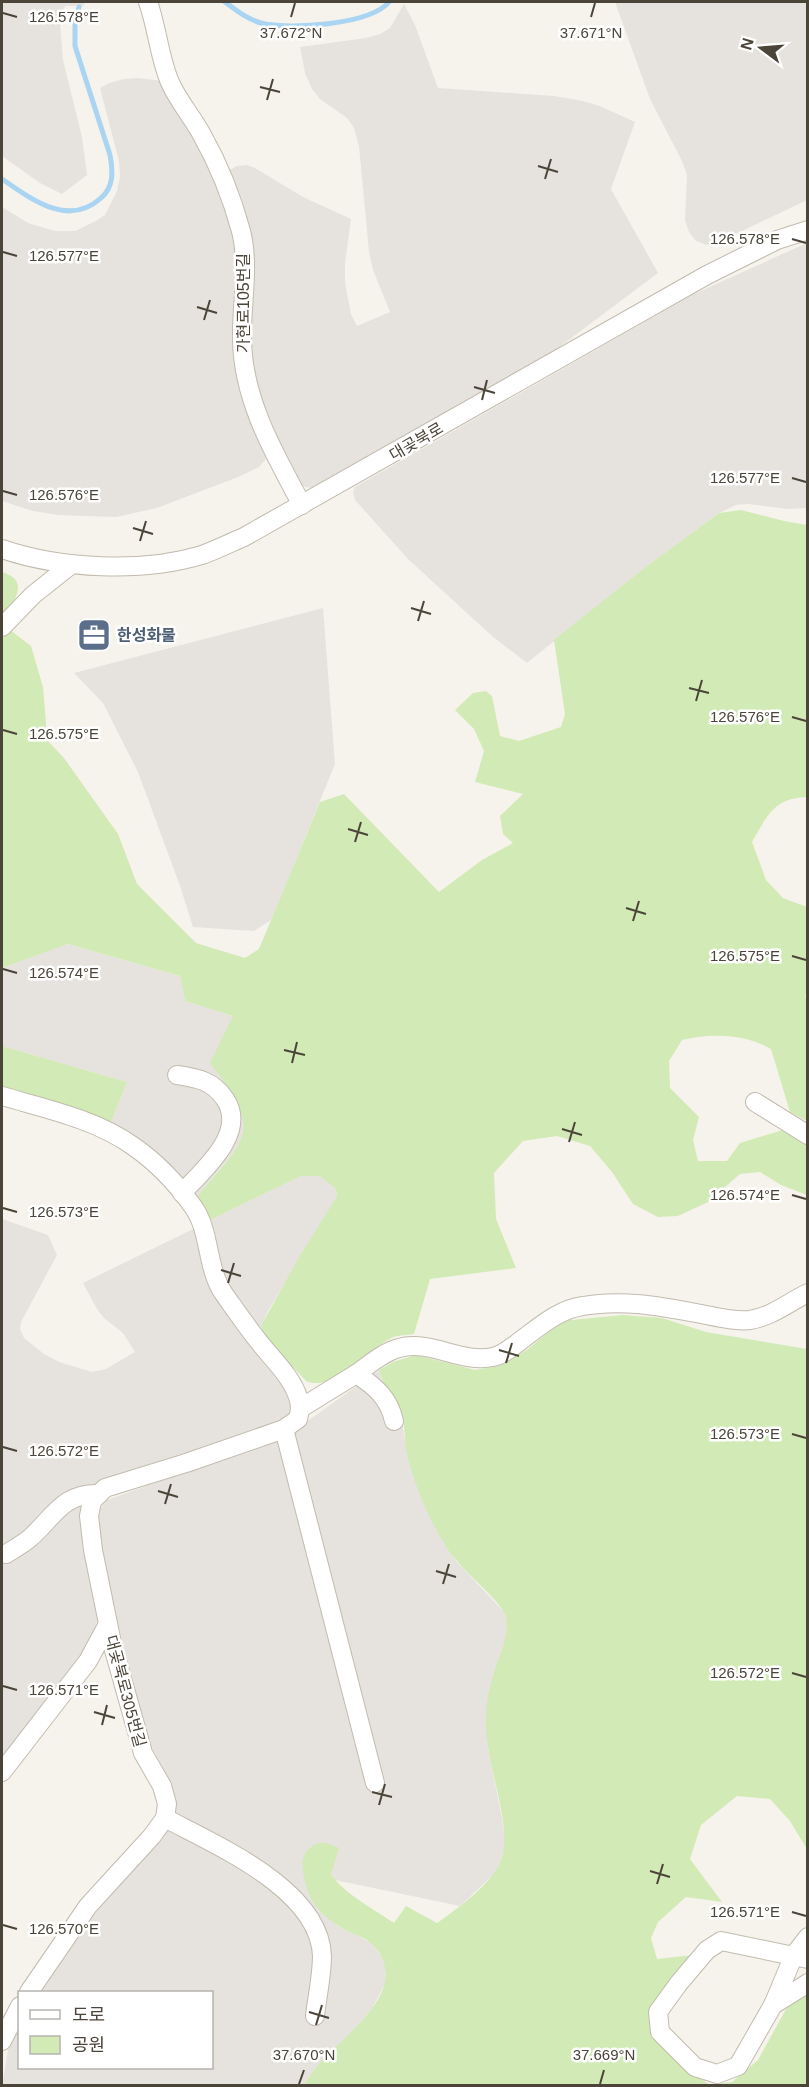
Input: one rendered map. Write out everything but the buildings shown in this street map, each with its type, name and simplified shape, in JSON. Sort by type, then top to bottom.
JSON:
[{"type":"street","name":"가현로105번길","points":[[148,2],[170,82],[202,133],[233,202],[242,235],[244,368],[253,402],[269,444],[302,505]]},
{"type":"street","name":"대곶북로","points":[[2,549],[21,555],[72,564],[123,566],[160,563],[202,555],[244,537],[302,505],[707,275],[777,240],[807,230]]},
{"type":"street","points":[[2,627],[33,595],[72,564]]},
{"type":"street","points":[[177,1075],[201,1079],[216,1087],[227,1102],[232,1120],[228,1136],[214,1158],[182,1192]]},
{"type":"street","points":[[2,1096],[104,1129],[134,1147],[182,1192],[196,1210],[203,1228],[209,1259],[221,1289],[256,1338],[288,1377],[298,1395],[301,1408],[298,1419],[284,1429],[105,1488],[99,1494],[84,1494],[71,1499],[29,1539],[6,1554]]},
{"type":"street","points":[[755,1102],[807,1135]]},
{"type":"street","points":[[301,1408],[391,1351],[411,1346],[428,1347],[481,1359],[495,1357],[553,1317],[568,1309],[584,1305],[635,1304],[749,1320],[766,1316],[807,1293]]},
{"type":"street","points":[[356,1374],[385,1397],[394,1421]]},
{"type":"street","points":[[284,1429],[375,1783]]},
{"type":"street","name":"대곶북로305번길","points":[[99,1494],[92,1501],[89,1516],[93,1550],[108,1624],[143,1753],[162,1786],[167,1804],[165,1818]]},
{"type":"street","name":"대곶북로305번길","points":[[2,1772],[88,1661],[108,1624]]},
{"type":"street","points":[[30,1991],[88,1906],[152,1836],[165,1818],[272,1877],[292,1897],[314,1925],[322,1955],[315,2016]]},
{"type":"street","points":[[801,1957],[721,1941],[707,1950],[658,2012],[660,2032],[694,2067],[717,2074],[738,2066],[801,1957],[807,1937]]},
{"type":"street","points":[[772,2005],[807,1983]]},
{"type":"street","points":[[2,2041],[18,2010]]},
{"type":"shaded area","points":[[2,2],[85,2],[83,6],[65,6],[60,23],[63,60],[82,137],[87,175],[62,194],[40,183],[2,156]]},
{"type":"shaded area","points":[[615,2],[807,2],[807,200],[721,241],[707,245],[696,241],[689,232],[685,220],[687,175],[650,99]]},
{"type":"shaded area","points":[[404,4],[415,25],[438,88],[554,96],[583,101],[635,122],[611,189],[658,273],[550,354],[314,488],[305,487],[298,482],[275,438],[253,375],[249,331],[252,259],[248,222],[242,199],[229,170],[247,165],[255,168],[303,197],[351,219],[345,263],[345,283],[351,314],[357,326],[390,312],[373,270],[369,252],[359,146],[354,128],[347,118],[320,99],[312,89],[305,73],[300,47],[380,34],[390,28]]},
{"type":"shaded area","points":[[124,79],[163,81],[231,208],[266,459],[259,467],[238,477],[157,508],[116,517],[59,515],[33,511],[2,501],[2,207],[28,223],[55,231],[75,231],[105,215],[117,191],[120,177],[119,161],[100,88]]},
{"type":"shaded area","points":[[807,243],[807,508],[788,509],[748,504],[736,505],[719,513],[647,566],[527,663],[492,636],[408,559],[355,500],[353,493],[355,487],[694,294]]},
{"type":"shaded area","points":[[323,608],[335,764],[287,882],[271,920],[254,931],[193,927],[138,772],[103,703],[74,673]]},
{"type":"shaded area","points":[[68,944],[180,976],[185,1001],[233,1016],[230,1089],[245,1120],[244,1133],[239,1146],[196,1198],[180,1175],[159,1155],[111,1122],[127,1082],[2,1046],[2,968]]},
{"type":"shaded area","points":[[301,1176],[320,1176],[329,1182],[336,1189],[337,1196],[268,1311],[261,1333],[223,1280],[208,1221]]},
{"type":"shaded area","points":[[2,1219],[48,1235],[57,1255],[21,1322],[20,1329],[24,1338],[44,1354],[59,1362],[92,1372],[106,1369],[135,1352],[123,1333],[104,1318],[97,1309],[83,1283],[193,1229],[199,1233],[290,1394],[293,1406],[289,1414],[267,1427],[115,1475],[100,1481],[92,1488],[98,1616],[95,1632],[85,1652],[2,1762]]},
{"type":"shaded area","points":[[379,1370],[401,1416],[407,1453],[423,1502],[436,1529],[456,1561],[504,1612],[507,1624],[506,1637],[488,1698],[486,1719],[488,1748],[505,1843],[501,1860],[495,1873],[460,1906],[335,1880],[331,1873],[333,1864],[326,1843],[337,1925],[372,1943],[385,1962],[385,1984],[372,2008],[352,2032],[316,2067],[304,2085],[2,2086],[8,2050],[18,2025],[18,2069],[213,2069],[213,1991],[42,1991],[102,1904],[169,1827],[175,1811],[175,1798],[169,1779],[146,1736],[99,1547],[97,1517],[107,1500],[251,1449],[295,1430]]},
{"type":"green space","points":[[741,510],[807,525],[807,797],[796,798],[779,805],[767,817],[752,842],[766,880],[783,898],[807,907],[808,991],[805,996],[808,1003],[807,1121],[790,1112],[771,1049],[750,1040],[728,1036],[705,1036],[682,1040],[669,1061],[670,1088],[699,1117],[693,1140],[698,1161],[727,1161],[740,1143],[783,1130],[807,1143],[807,1195],[781,1185],[760,1172],[740,1174],[708,1202],[678,1216],[658,1217],[633,1204],[612,1172],[590,1146],[557,1136],[523,1141],[494,1173],[496,1219],[516,1268],[430,1279],[414,1334],[391,1338],[339,1376],[328,1381],[317,1383],[306,1381],[261,1333],[262,1324],[337,1196],[336,1189],[320,1176],[301,1176],[208,1221],[196,1198],[227,1161],[243,1134],[243,1120],[238,1105],[210,1063],[233,1016],[185,1001],[180,976],[68,944],[2,968],[2,637],[10,630],[31,646],[43,687],[45,738],[64,758],[118,834],[137,884],[196,943],[245,958],[259,949],[320,802],[344,794],[439,892],[482,860],[513,843],[503,834],[500,816],[523,794],[475,782],[484,751],[474,729],[455,710],[473,693],[486,691],[492,696],[500,736],[519,741],[561,727],[565,714],[554,640],[647,566],[719,513]]},
{"type":"green space","points":[[2,572],[16,580],[18,586],[15,599],[2,617]]},
{"type":"green space","points":[[2,1046],[127,1082],[111,1122],[2,1090]]},
{"type":"green space","points":[[623,1315],[662,1318],[706,1332],[807,1349],[807,1849],[790,1821],[770,1799],[737,1796],[701,1825],[690,1859],[722,1902],[686,1897],[658,1922],[651,1938],[657,1959],[693,1955],[668,1982],[657,2000],[651,2036],[684,2068],[710,2085],[304,2085],[317,2066],[375,2004],[385,1981],[385,1966],[379,1952],[372,1944],[333,1922],[313,1902],[302,1868],[308,1850],[320,1843],[339,1848],[331,1874],[336,1881],[394,1923],[406,1906],[437,1923],[473,1895],[491,1877],[501,1860],[504,1845],[504,1828],[486,1734],[486,1717],[490,1686],[505,1639],[505,1615],[497,1603],[453,1557],[432,1522],[410,1466],[401,1414],[379,1370],[393,1362],[416,1355],[475,1370],[499,1366],[528,1349],[561,1321]]},
{"type":"green space","points":[[807,1990],[807,2085],[710,2085],[732,2082],[758,2060],[791,2000]]},
{"type":"waterway","points":[[225,2],[261,23],[290,26],[347,21],[379,10],[389,2]]},
{"type":"waterway","points":[[2,179],[37,202],[63,210],[88,207],[101,198],[108,189],[112,173],[110,155],[75,46],[75,22],[79,7]]},
{"type":"place","name":"한성화물","points":[[94,635]]}]
